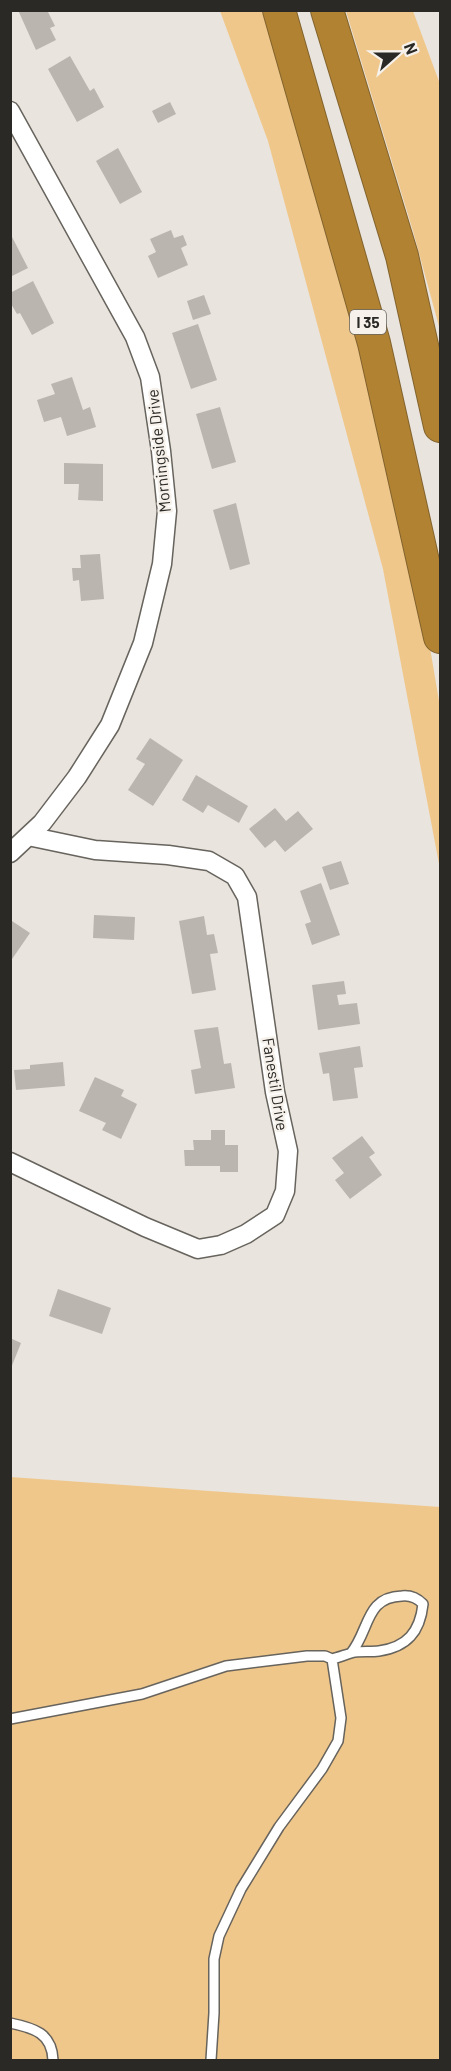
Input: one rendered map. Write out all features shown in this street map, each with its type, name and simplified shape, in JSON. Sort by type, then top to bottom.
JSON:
[{"type":"highway","name":"I 35","points":[[279,10],[374,343],[441,637]]},
{"type":"highway","points":[[327,10],[402,256],[441,426]]},
{"type":"street","name":"Morningside Drive","points":[[10,111],[135,337],[150,377],[167,511],[162,564],[143,644],[110,725],[77,777],[42,823],[10,853]]},
{"type":"street","name":"Fanestil Drive","points":[[10,1162],[145,1227],[198,1249],[221,1245],[246,1234],[274,1215],[285,1191],[288,1151],[275,1092],[247,897],[235,876],[209,861],[168,855],[95,850],[28,836]]},
{"type":"lane","points":[[10,1719],[142,1694],[226,1666],[307,1656],[325,1656],[332,1659],[351,1653],[379,1651],[400,1646],[413,1635],[422,1617],[423,1604],[408,1595],[388,1596],[370,1614],[360,1643],[351,1653]]},
{"type":"lane","points":[[212,2061],[214,1959],[219,1936],[247,1881],[279,1827],[322,1769],[338,1741],[341,1718],[332,1659]]},
{"type":"lane","points":[[10,2023],[27,2026],[43,2034],[53,2051],[53,2061]]},
{"type":"shaded area","points":[[220,11],[262,11],[352,307],[426,624],[440,707],[440,869],[383,569],[268,141]]},
{"type":"shaded area","points":[[346,11],[413,11],[440,84],[440,330],[413,231]]},
{"type":"shaded area","points":[[10,1477],[440,1507],[440,2060],[11,2060]]},
{"type":"building","points":[[18,10],[47,10],[55,26],[50,28],[56,40],[36,50]]},
{"type":"building","points":[[70,56],[90,91],[94,88],[104,107],[77,122],[48,69]]},
{"type":"building","points":[[170,102],[176,114],[158,123],[152,111]]},
{"type":"building","points":[[118,148],[142,192],[120,204],[96,161]]},
{"type":"building","points":[[171,230],[174,238],[183,235],[187,245],[181,248],[188,265],[158,278],[148,256],[156,252],[150,239]]},
{"type":"building","points":[[10,233],[28,268],[10,277]]},
{"type":"building","points":[[33,281],[54,323],[32,335],[20,313],[17,314],[10,302],[10,293]]},
{"type":"building","points":[[204,295],[211,314],[193,320],[187,301]]},
{"type":"building","points":[[198,324],[217,380],[191,389],[172,333]]},
{"type":"building","points":[[72,377],[83,410],[90,407],[96,427],[67,436],[61,417],[44,422],[37,400],[55,394],[51,384]]},
{"type":"building","points":[[220,407],[236,462],[212,469],[196,414]]},
{"type":"building","points":[[64,463],[103,464],[103,501],[78,500],[79,484],[64,484]]},
{"type":"building","points":[[236,503],[250,564],[230,570],[213,510]]},
{"type":"building","points":[[100,554],[104,599],[81,601],[79,580],[73,581],[72,568],[81,568],[80,555]]},
{"type":"building","points":[[150,738],[183,760],[153,806],[128,790],[145,764],[136,759]]},
{"type":"building","points":[[196,775],[248,806],[239,823],[208,805],[203,813],[182,800]]},
{"type":"building","points":[[275,808],[286,821],[298,811],[313,829],[285,852],[275,840],[265,848],[249,829]]},
{"type":"building","points":[[341,861],[349,884],[330,890],[322,867]]},
{"type":"building","points":[[321,883],[340,935],[312,945],[305,924],[311,922],[300,891]]},
{"type":"building","points":[[94,915],[135,917],[134,940],[93,938]]},
{"type":"building","points":[[204,916],[207,935],[214,934],[218,953],[210,954],[216,990],[192,994],[179,921]]},
{"type":"building","points":[[12,921],[30,933],[10,962],[10,924]]},
{"type":"building","points":[[344,981],[346,994],[337,995],[339,1005],[357,1003],[360,1024],[318,1030],[312,985]]},
{"type":"building","points":[[218,1027],[224,1064],[231,1063],[235,1088],[195,1094],[191,1070],[201,1068],[194,1030]]},
{"type":"building","points":[[360,1046],[363,1067],[354,1068],[358,1098],[333,1101],[329,1073],[323,1074],[319,1053]]},
{"type":"building","points":[[63,1062],[65,1086],[16,1090],[14,1070],[30,1069],[30,1065]]},
{"type":"building","points":[[95,1077],[124,1090],[121,1096],[137,1104],[121,1139],[102,1130],[106,1123],[79,1111]]},
{"type":"building","points":[[211,1130],[225,1130],[225,1145],[238,1145],[238,1172],[220,1172],[220,1166],[185,1166],[184,1150],[194,1150],[193,1140],[211,1140]]},
{"type":"building","points":[[362,1136],[375,1153],[369,1157],[382,1175],[350,1199],[335,1180],[344,1173],[332,1158]]},
{"type":"building","points":[[58,1289],[111,1308],[102,1334],[49,1316]]},
{"type":"building","points":[[10,1338],[21,1343],[11,1368],[10,1368]]}]
